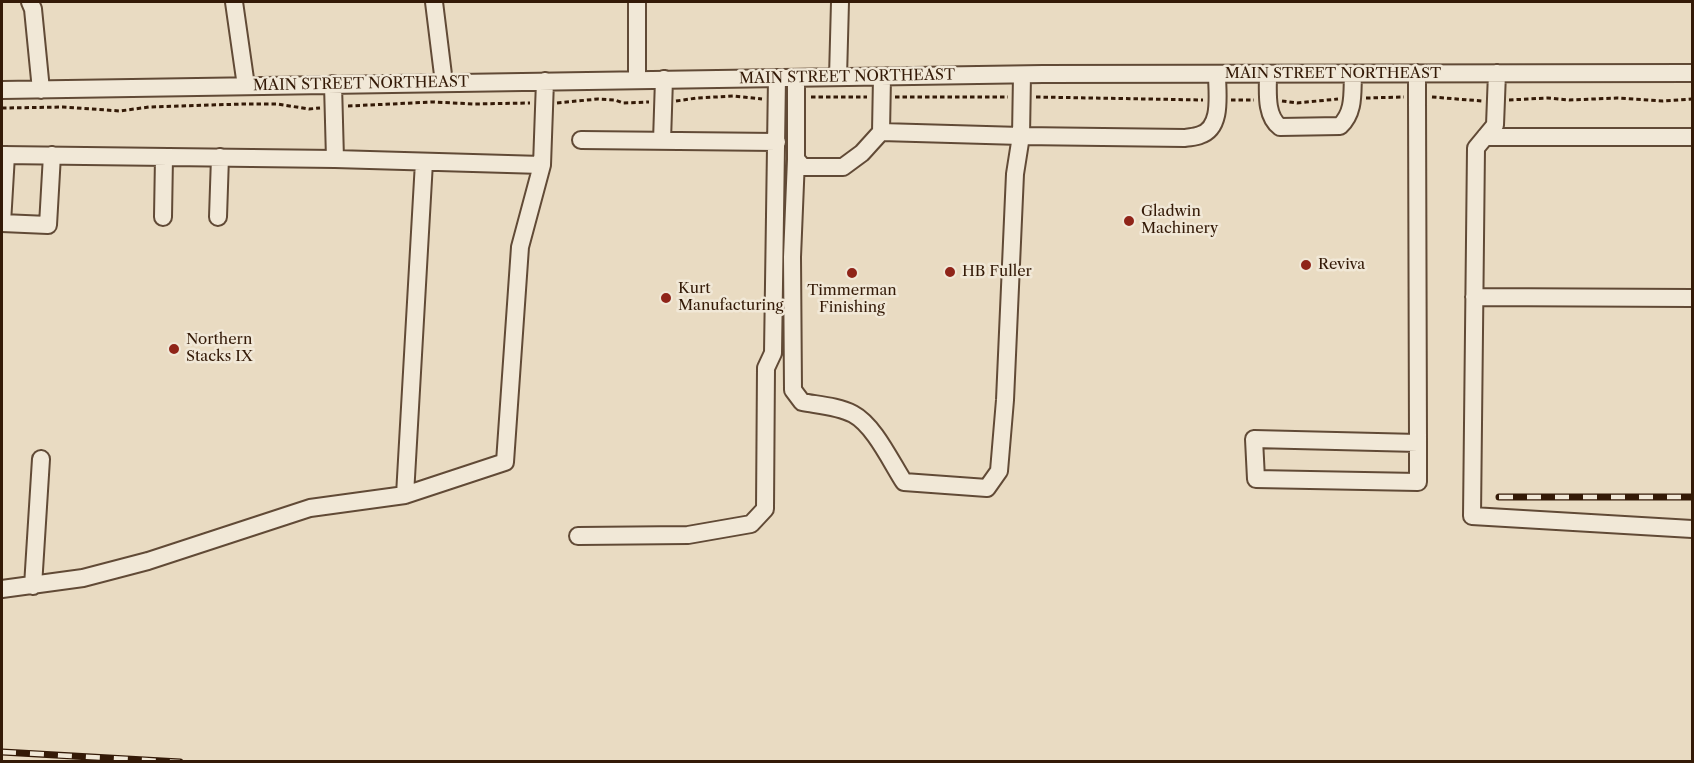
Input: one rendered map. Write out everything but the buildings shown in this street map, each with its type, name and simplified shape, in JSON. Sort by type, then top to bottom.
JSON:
[{"type":"street","points":[[30,2],[33,9],[41,90]]},
{"type":"street","points":[[234,2],[246,86]]},
{"type":"street","points":[[434,2],[444,83]]},
{"type":"street","points":[[637,2],[637,80]]},
{"type":"street","points":[[838,77],[840,2]]},
{"type":"street","points":[[1417,73],[1418,443],[1418,482],[1256,479],[1254,439],[1418,443]]},
{"type":"street","points":[[1497,73],[1495,125],[1476,148],[1472,516],[1692,529]]},
{"type":"street","name":"MAIN STREET NORTHEAST","points":[[2,90],[882,76],[1692,73]]},
{"type":"street","points":[[881,132],[1185,138],[1201,135],[1211,128],[1217,112],[1217,74]]},
{"type":"street","points":[[1268,74],[1270,114],[1275,123],[1280,126],[1340,126],[1349,114],[1353,74]]},
{"type":"street","points":[[796,78],[796,159],[792,257],[794,390],[802,402],[853,414],[869,428],[904,482],[987,488],[999,471],[1005,400],[1015,174],[1021,136],[1022,75]]},
{"type":"street","points":[[796,159],[804,167],[843,167],[857,157],[881,132],[882,76]]},
{"type":"street","points":[[578,536],[688,535],[751,524],[765,509],[766,368],[773,352],[777,78]]},
{"type":"street","points":[[662,141],[664,79]]},
{"type":"street","points":[[2,590],[83,578],[148,561],[310,508],[405,495],[505,462],[520,248],[542,165],[545,81]]},
{"type":"street","points":[[333,84],[335,159]]},
{"type":"street","points":[[1485,137],[1692,137]]},
{"type":"street","points":[[581,140],[777,142]]},
{"type":"street","points":[[52,156],[48,225],[2,223],[4,155],[335,159],[542,165]]},
{"type":"street","points":[[163,217],[164,157]]},
{"type":"street","points":[[218,217],[220,157]]},
{"type":"street","points":[[405,495],[424,162]]},
{"type":"street","points":[[1474,297],[1692,298]]},
{"type":"street","points":[[33,586],[41,459]]},
{"type":"path","points":[[2,108],[63,107],[120,111],[149,107],[277,104],[309,109],[433,102],[544,103],[598,99],[623,103],[724,97],[778,98]]},
{"type":"path","points":[[796,98],[1021,97],[1297,103],[1352,98],[1417,97],[1443,97],[1476,102],[1548,98],[1663,101],[1692,99]]},
{"type":"railway","points":[[1499,497],[1692,497]]},
{"type":"railway","points":[[2,752],[180,762]]},
{"type":"place","name":"Gladwin Machinery","points":[[1129,221]]},
{"type":"place","name":"Reviva","points":[[1306,265]]},
{"type":"place","name":"HB Fuller","points":[[950,272]]},
{"type":"place","name":"Timmerman Finishing","points":[[852,273]]},
{"type":"place","name":"Kurt Manufacturing","points":[[666,298]]},
{"type":"place","name":"Northern Stacks IX","points":[[174,349]]}]
